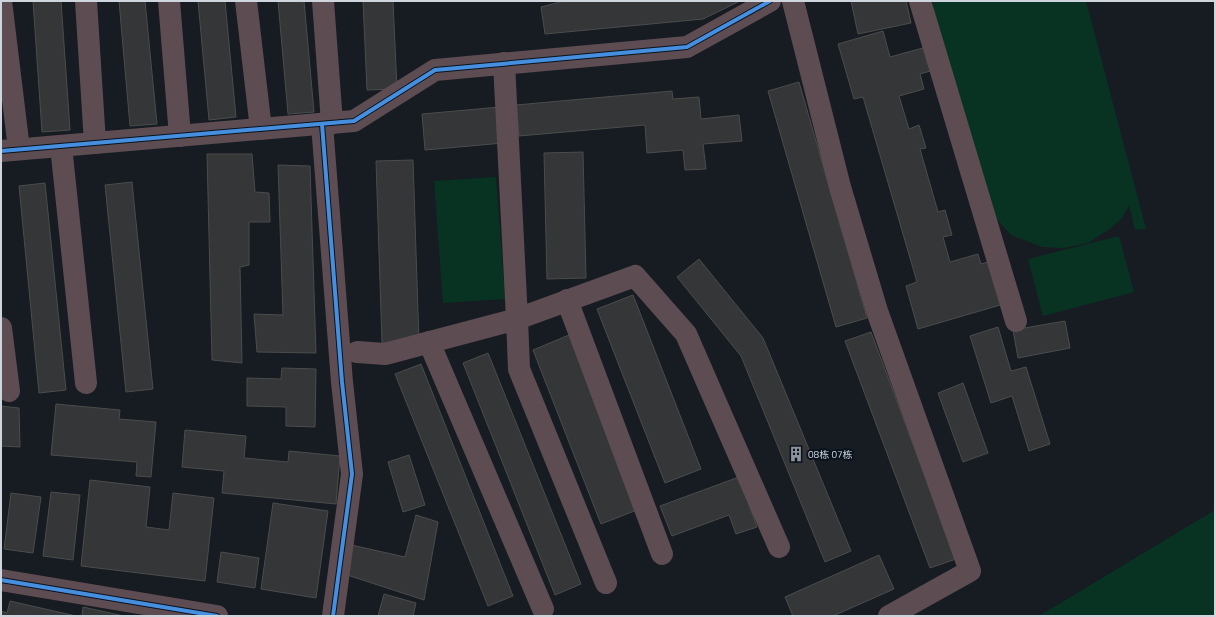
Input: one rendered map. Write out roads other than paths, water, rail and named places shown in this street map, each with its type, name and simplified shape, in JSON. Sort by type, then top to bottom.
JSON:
[{"type":"street","points":[[1,1],[10,150],[354,121],[435,70],[687,46],[770,1]]},
{"type":"street","points":[[86,1],[96,143]]},
{"type":"street","points":[[169,1],[180,136]]},
{"type":"street","points":[[246,1],[261,129]]},
{"type":"street","points":[[323,1],[327,124],[342,382],[352,474],[333,616]]},
{"type":"street","points":[[793,1],[840,187],[877,311],[970,571],[889,616]]},
{"type":"street","points":[[920,1],[1016,321]]},
{"type":"street","points":[[504,63],[519,369],[606,583]]},
{"type":"street","points":[[61,146],[86,384]]},
{"type":"street","points":[[357,352],[385,354],[517,318],[635,276],[686,334],[779,547]]},
{"type":"street","points":[[567,300],[662,554]]},
{"type":"street","points":[[1,328],[10,391]]},
{"type":"street","points":[[429,342],[543,609]]},
{"type":"street","points":[[1,580],[217,616]]},
{"type":"place","name":"08栋 07栋","points":[[796,454]]}]
